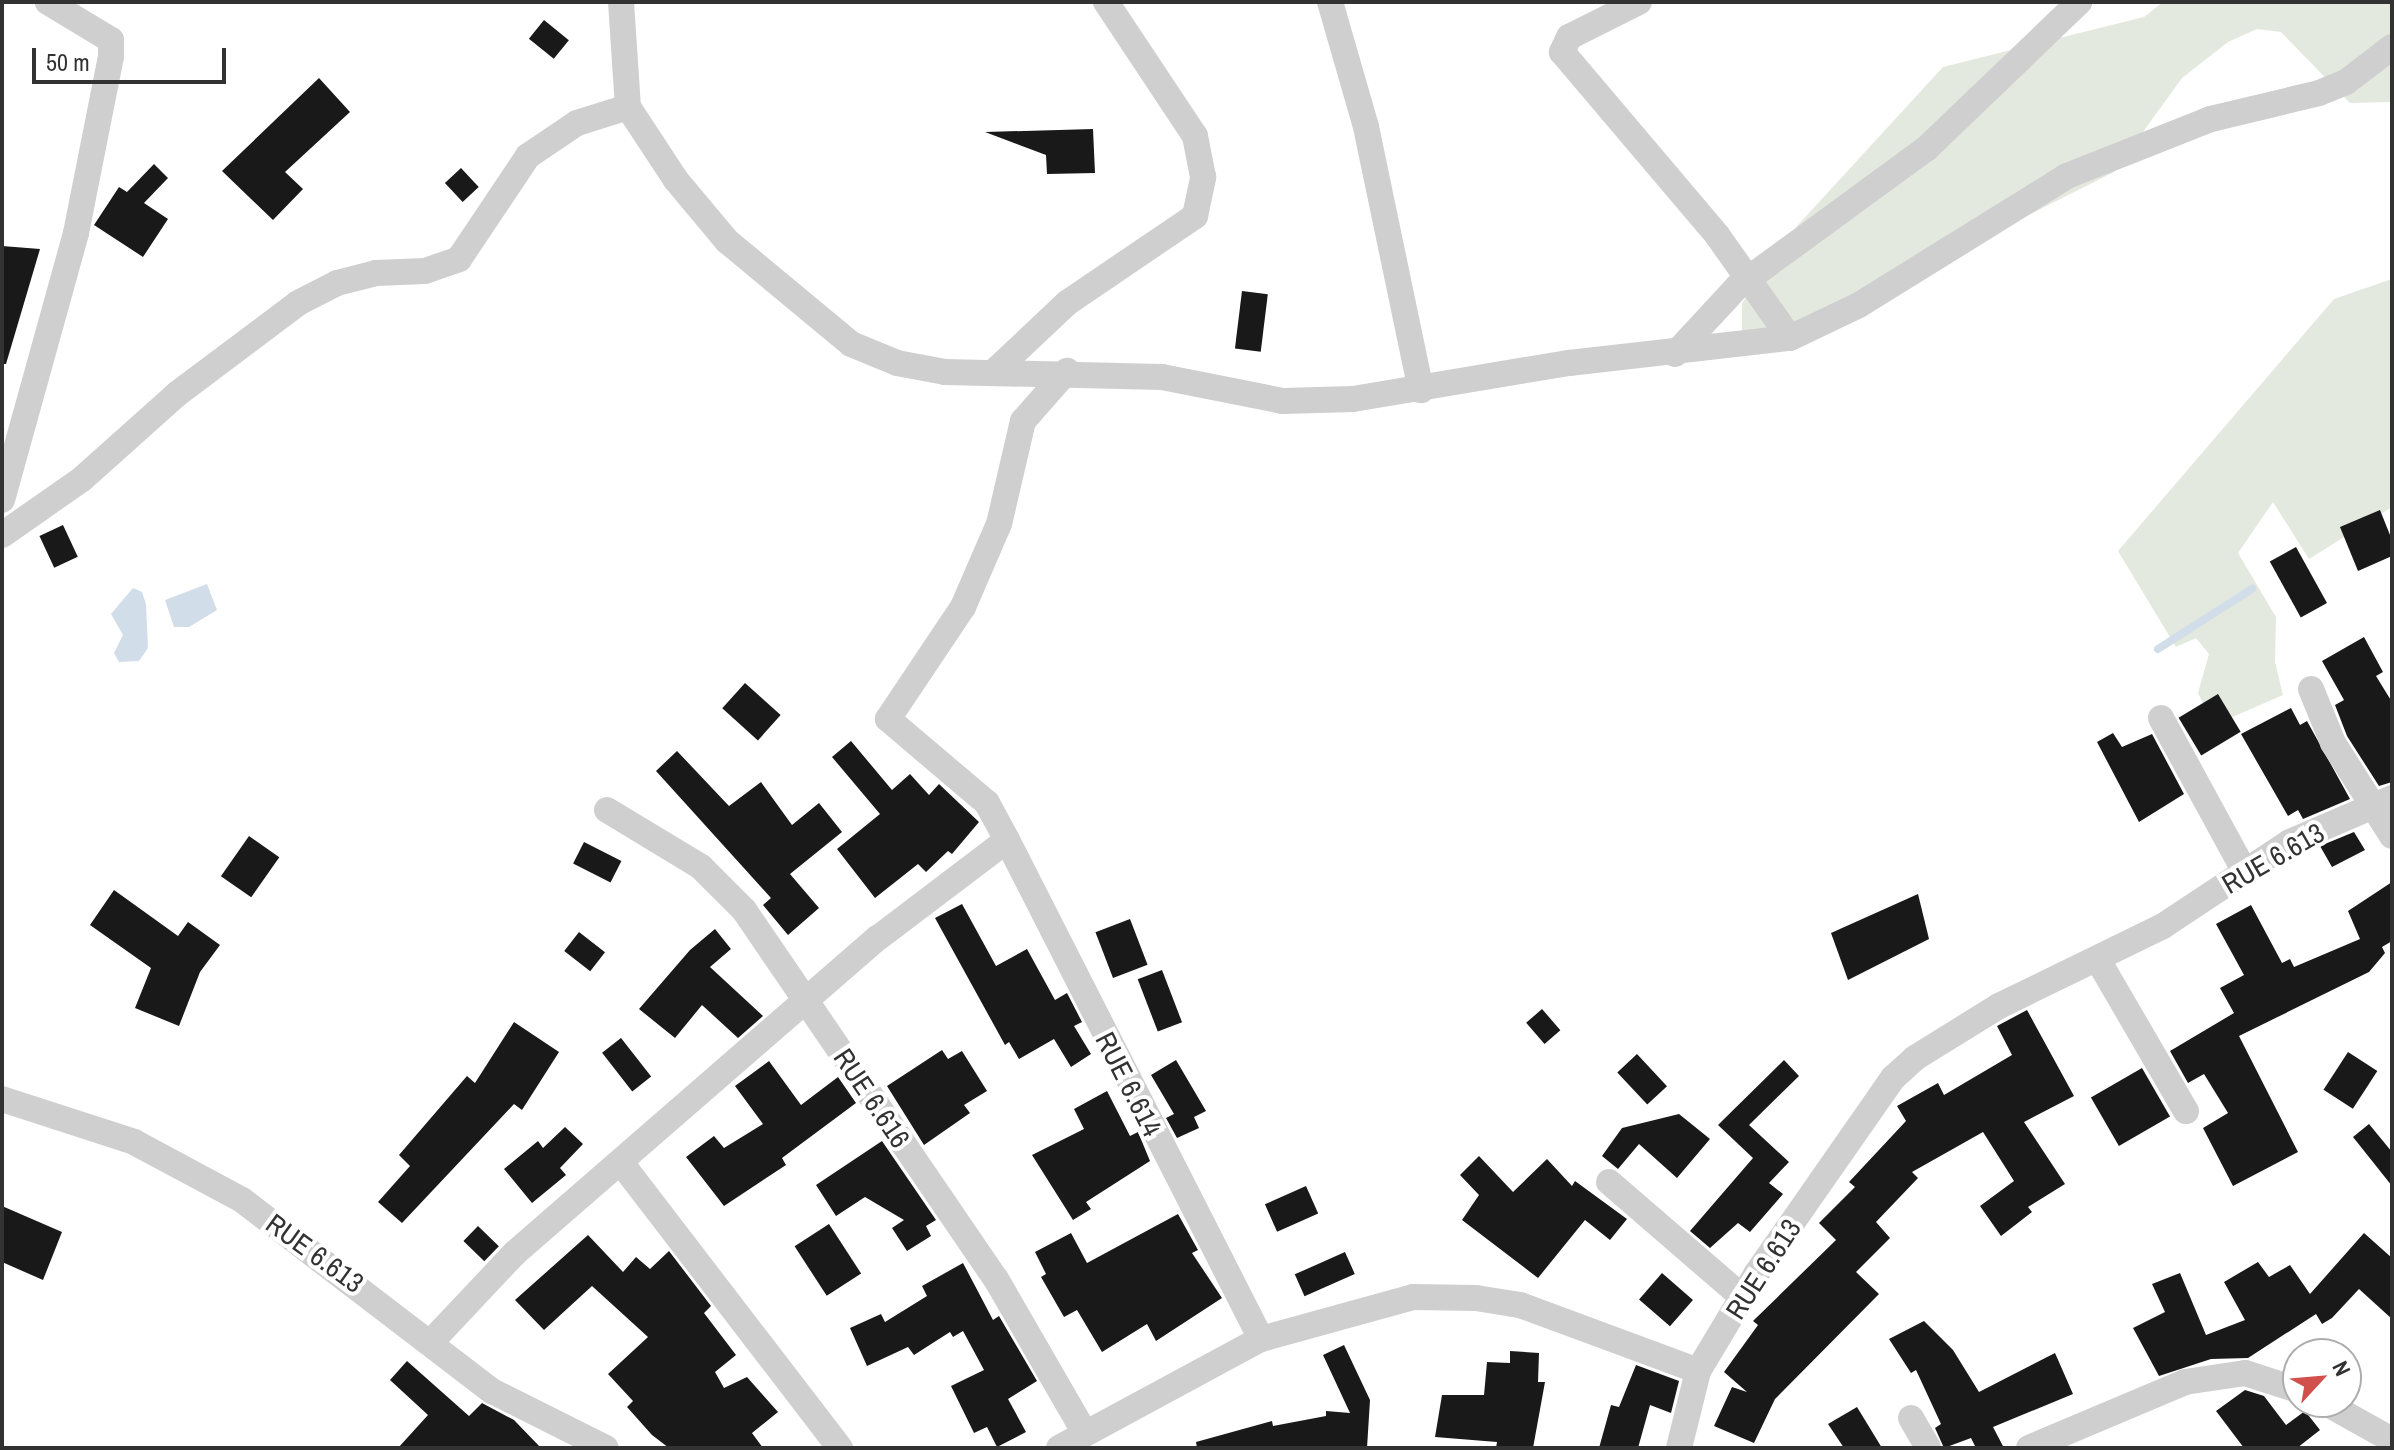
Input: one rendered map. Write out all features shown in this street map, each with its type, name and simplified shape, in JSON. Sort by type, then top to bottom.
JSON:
[{"type":"street","points":[[2,500],[76,233],[111,57],[111,40],[48,2]]},
{"type":"street","points":[[621,2],[628,107],[676,180],[727,241],[851,344],[897,363],[945,372],[1067,371],[1162,377],[1283,401],[1421,390],[1569,363],[1675,354],[1790,338],[1884,290],[2067,176],[2211,119],[2319,93],[2346,82],[2392,47]]},
{"type":"street","points":[[996,370],[1067,303],[1195,216],[1203,177],[1195,136],[1106,2]]},
{"type":"street","points":[[1330,2],[1366,127],[1421,390]]},
{"type":"street","points":[[1639,2],[1569,37],[1562,52],[1717,235],[1790,338]]},
{"type":"street","points":[[1675,354],[1748,279],[1927,148],[2079,2]]},
{"type":"street","points":[[2,535],[82,479],[177,394],[298,303],[337,283],[376,273],[425,271],[459,259],[528,156],[577,123],[628,107]]},
{"type":"street","name":"RUE 6.614","points":[[1067,371],[1023,421],[999,524],[963,607],[888,719],[987,803],[1002,844],[1261,1339]]},
{"type":"street","points":[[2311,689],[2382,803],[2392,836]]},
{"type":"street","points":[[2161,718],[2244,870]]},
{"type":"street","name":"RUE 6.613","points":[[1679,1448],[1698,1371],[1742,1297],[1893,1078],[1915,1058],[1999,1006],[2163,926],[2290,842],[2382,803]]},
{"type":"street","name":"RUE 6.616","points":[[607,810],[701,867],[744,910],[996,1279],[1085,1433]]},
{"type":"street","points":[[431,1342],[515,1253],[622,1164],[878,938],[1002,844]]},
{"type":"street","points":[[2098,960],[2186,1111]]},
{"type":"street","name":"RUE 6.613","points":[[2,1099],[134,1142],[242,1200],[492,1391],[606,1448]]},
{"type":"street","points":[[622,1164],[840,1448]]},
{"type":"street","points":[[1609,1182],[1742,1297]]},
{"type":"street","points":[[1059,1448],[1261,1339],[1413,1297],[1476,1298],[1520,1305],[1698,1371]]},
{"type":"street","points":[[2029,1448],[2185,1382],[2245,1373],[2282,1385]]},
{"type":"street","points":[[1911,1418],[1928,1448]]},
{"type":"street","points":[[2353,1418],[2392,1440]]},
{"type":"shaded area","points":[[2163,2],[2392,2],[2392,102],[2350,103],[2281,32],[2257,29],[2228,42],[2182,78],[2114,172],[1759,351],[1742,332],[1742,303],[1798,225],[1943,67],[2144,17]]},
{"type":"shaded area","points":[[2392,279],[2392,507],[2309,559],[2273,502],[2238,553],[2276,617],[2275,662],[2283,695],[2214,725],[2198,693],[2209,654],[2196,638],[2176,647],[2118,551],[2334,299]]},
{"type":"shaded area","points":[[207,584],[217,610],[189,627],[174,627],[165,600]]},
{"type":"shaded area","points":[[133,588],[142,592],[146,604],[148,648],[139,661],[119,662],[114,653],[123,635],[111,614]]},
{"type":"building","points":[[544,20],[569,40],[554,59],[529,39]]},
{"type":"building","points":[[319,78],[350,112],[285,172],[303,189],[273,220],[222,171]]},
{"type":"building","points":[[1093,129],[1095,173],[1047,174],[1046,155],[985,132]]},
{"type":"building","points":[[154,164],[168,178],[144,203],[168,219],[143,257],[94,225],[119,187],[127,192]]},
{"type":"building","points":[[461,168],[479,187],[463,202],[445,183]]},
{"type":"building","points":[[2,246],[40,249],[6,364],[2,364]]},
{"type":"building","points":[[1242,291],[1268,294],[1261,352],[1235,349]]},
{"type":"building","points":[[2380,510],[2392,540],[2392,556],[2358,571],[2340,527]]},
{"type":"building","points":[[63,525],[78,557],[54,568],[39,536]]},
{"type":"building","points":[[2296,547],[2327,603],[2301,618],[2270,562]]},
{"type":"building","points":[[2364,637],[2383,672],[2376,676],[2392,702],[2392,782],[2379,786],[2347,736],[2335,705],[2344,700],[2322,661]]},
{"type":"building","points":[[745,683],[781,715],[758,740],[722,708]]},
{"type":"building","points":[[2218,694],[2241,732],[2201,755],[2179,718]]},
{"type":"building","points":[[2291,708],[2300,725],[2307,721],[2350,799],[2303,819],[2298,810],[2288,816],[2241,734]]},
{"type":"building","points":[[2113,733],[2122,747],[2152,734],[2184,794],[2139,822],[2097,742]]},
{"type":"building","points":[[851,741],[892,790],[910,774],[929,795],[939,784],[979,822],[952,854],[948,851],[926,872],[918,864],[875,898],[837,849],[880,814],[832,757]]},
{"type":"building","points":[[677,751],[729,806],[761,782],[792,825],[819,803],[842,832],[790,874],[819,908],[788,935],[763,905],[771,898],[656,771]]},
{"type":"building","points":[[2354,832],[2365,850],[2332,867],[2320,846]]},
{"type":"building","points":[[249,836],[279,857],[251,897],[221,876]]},
{"type":"building","points":[[584,842],[621,861],[611,882],[573,863]]},
{"type":"building","points":[[2392,882],[2392,941],[2382,947],[2385,953],[2369,972],[2239,1036],[2298,1152],[2233,1186],[2203,1128],[2228,1113],[2204,1074],[2188,1083],[2170,1051],[2234,1013],[2220,988],[2244,975],[2216,924],[2251,905],[2282,963],[2290,959],[2294,967],[2360,939],[2348,911]]},
{"type":"building","points":[[114,890],[178,936],[188,922],[220,945],[200,972],[179,1026],[135,1008],[151,968],[90,925]]},
{"type":"building","points":[[1918,894],[1929,939],[1848,980],[1831,933]]},
{"type":"building","points":[[962,904],[996,966],[1027,949],[1055,1000],[1067,993],[1082,1022],[1074,1026],[1091,1054],[1071,1067],[1054,1039],[1019,1059],[1009,1042],[1005,1045],[935,918]]},
{"type":"building","points":[[1130,919],[1148,965],[1113,978],[1095,932]]},
{"type":"building","points":[[715,929],[731,949],[710,967],[763,1016],[738,1038],[702,1005],[675,1038],[639,1009],[690,950]]},
{"type":"building","points":[[579,932],[605,952],[590,971],[564,951]]},
{"type":"building","points":[[1162,970],[1182,1022],[1158,1032],[1138,979]]},
{"type":"building","points":[[1542,1009],[1560,1030],[1545,1044],[1526,1023]]},
{"type":"building","points":[[2027,1010],[2074,1096],[2024,1122],[2065,1184],[2028,1207],[2032,1212],[2001,1236],[1980,1206],[2014,1181],[1983,1132],[1912,1172],[1918,1178],[1876,1222],[1890,1238],[1856,1272],[1879,1294],[1775,1399],[1754,1443],[1714,1426],[1732,1387],[1747,1392],[1724,1372],[1758,1325],[1753,1321],[1836,1240],[1819,1223],[1855,1187],[1849,1182],[1906,1121],[1897,1106],[1938,1083],[1944,1095],[2012,1055],[1997,1026]]},
{"type":"building","points":[[514,1022],[559,1052],[522,1110],[514,1104],[402,1223],[378,1202],[410,1166],[399,1155],[467,1076],[475,1083]]},
{"type":"building","points":[[621,1038],[651,1077],[632,1091],[602,1053]]},
{"type":"building","points":[[942,1050],[948,1059],[962,1051],[987,1091],[964,1105],[970,1113],[924,1145],[887,1086]]},
{"type":"building","points":[[2348,1052],[2377,1071],[2353,1109],[2323,1090]]},
{"type":"building","points":[[1637,1054],[1667,1086],[1647,1105],[1617,1072]]},
{"type":"building","points":[[1176,1060],[1206,1111],[1194,1117],[1199,1128],[1177,1138],[1166,1118],[1174,1114],[1151,1075]]},
{"type":"building","points":[[1784,1060],[1799,1076],[1749,1125],[1789,1162],[1769,1183],[1783,1194],[1750,1232],[1738,1223],[1710,1248],[1690,1231],[1753,1158],[1718,1125]]},
{"type":"building","points":[[769,1061],[801,1105],[838,1077],[856,1103],[782,1158],[786,1165],[724,1206],[686,1157],[714,1136],[724,1148],[763,1124],[735,1086]]},
{"type":"building","points":[[2142,1068],[2170,1116],[2119,1146],[2091,1098]]},
{"type":"building","points":[[1107,1091],[1130,1136],[1138,1132],[1150,1161],[1086,1202],[1091,1209],[1073,1220],[1032,1155],[1084,1129],[1074,1109]]},
{"type":"building","points":[[1679,1114],[1710,1139],[1677,1178],[1639,1144],[1618,1169],[1602,1156],[1622,1128]]},
{"type":"building","points":[[2369,1124],[2392,1152],[2392,1186],[2353,1137]]},
{"type":"building","points":[[565,1127],[583,1144],[560,1168],[566,1175],[532,1203],[504,1169],[538,1141],[543,1148]]},
{"type":"building","points":[[882,1141],[936,1220],[926,1226],[931,1236],[907,1251],[892,1228],[904,1220],[865,1197],[836,1216],[816,1185]]},
{"type":"building","points":[[1479,1156],[1513,1192],[1547,1159],[1572,1186],[1575,1181],[1627,1219],[1610,1240],[1585,1220],[1538,1278],[1462,1220],[1479,1195],[1460,1175]]},
{"type":"building","points":[[1306,1186],[1318,1213],[1277,1232],[1265,1204]]},
{"type":"building","points":[[2,1206],[62,1232],[43,1280],[2,1262]]},
{"type":"building","points":[[1178,1214],[1198,1250],[1192,1253],[1222,1298],[1156,1341],[1147,1324],[1102,1352],[1077,1310],[1064,1317],[1041,1277],[1046,1274],[1035,1252],[1071,1233],[1087,1263]]},
{"type":"building","points":[[829,1224],[861,1273],[827,1296],[795,1246]]},
{"type":"building","points":[[478,1226],[499,1246],[484,1261],[463,1241]]},
{"type":"building","points":[[2364,1233],[2392,1258],[2392,1319],[2359,1289],[2332,1318],[2322,1324],[2316,1314],[2248,1358],[2211,1359],[2159,1376],[2133,1328],[2165,1312],[2152,1284],[2180,1273],[2206,1335],[2245,1320],[2224,1282],[2258,1262],[2269,1277],[2290,1265],[2310,1294]]},
{"type":"building","points":[[588,1235],[623,1272],[636,1257],[650,1269],[669,1251],[711,1306],[704,1313],[736,1355],[715,1372],[724,1388],[747,1377],[778,1412],[752,1433],[763,1448],[669,1448],[652,1435],[627,1407],[633,1401],[608,1374],[648,1337],[592,1286],[544,1330],[515,1300]]},
{"type":"building","points":[[1345,1252],[1355,1274],[1305,1296],[1295,1274]]},
{"type":"building","points":[[963,1263],[993,1320],[999,1316],[1037,1381],[1008,1399],[1026,1432],[997,1447],[987,1427],[974,1433],[951,1386],[984,1370],[963,1331],[953,1337],[950,1332],[914,1355],[908,1347],[867,1366],[850,1328],[881,1314],[885,1322],[927,1296],[922,1286]]},
{"type":"building","points":[[1662,1273],[1693,1300],[1670,1326],[1639,1299]]},
{"type":"building","points":[[1924,1321],[1953,1350],[1979,1392],[2055,1353],[2073,1394],[1993,1427],[2004,1448],[1976,1448],[1971,1438],[1944,1448],[1935,1428],[1941,1424],[1916,1370],[1911,1373],[1889,1339]]},
{"type":"building","points":[[1344,1345],[1370,1400],[1367,1448],[1197,1448],[1196,1442],[1272,1421],[1273,1426],[1326,1416],[1326,1411],[1350,1413],[1323,1355]]},
{"type":"building","points":[[1510,1351],[1539,1353],[1538,1382],[1545,1382],[1533,1448],[1496,1448],[1497,1442],[1435,1437],[1442,1395],[1484,1395],[1487,1362],[1510,1363]]},
{"type":"building","points":[[407,1361],[469,1416],[482,1403],[514,1420],[541,1448],[398,1448],[428,1415],[390,1380]]},
{"type":"building","points":[[1636,1365],[1679,1381],[1671,1413],[1650,1405],[1638,1448],[1599,1448],[1611,1405],[1619,1407]]},
{"type":"building","points":[[2245,1390],[2264,1396],[2286,1425],[2296,1418],[2311,1418],[2320,1430],[2297,1448],[2244,1448],[2216,1411]]},
{"type":"building","points":[[1857,1407],[1882,1448],[1844,1448],[1828,1424]]},
{"type":"waterway","points":[[2158,649],[2252,589]]}]
